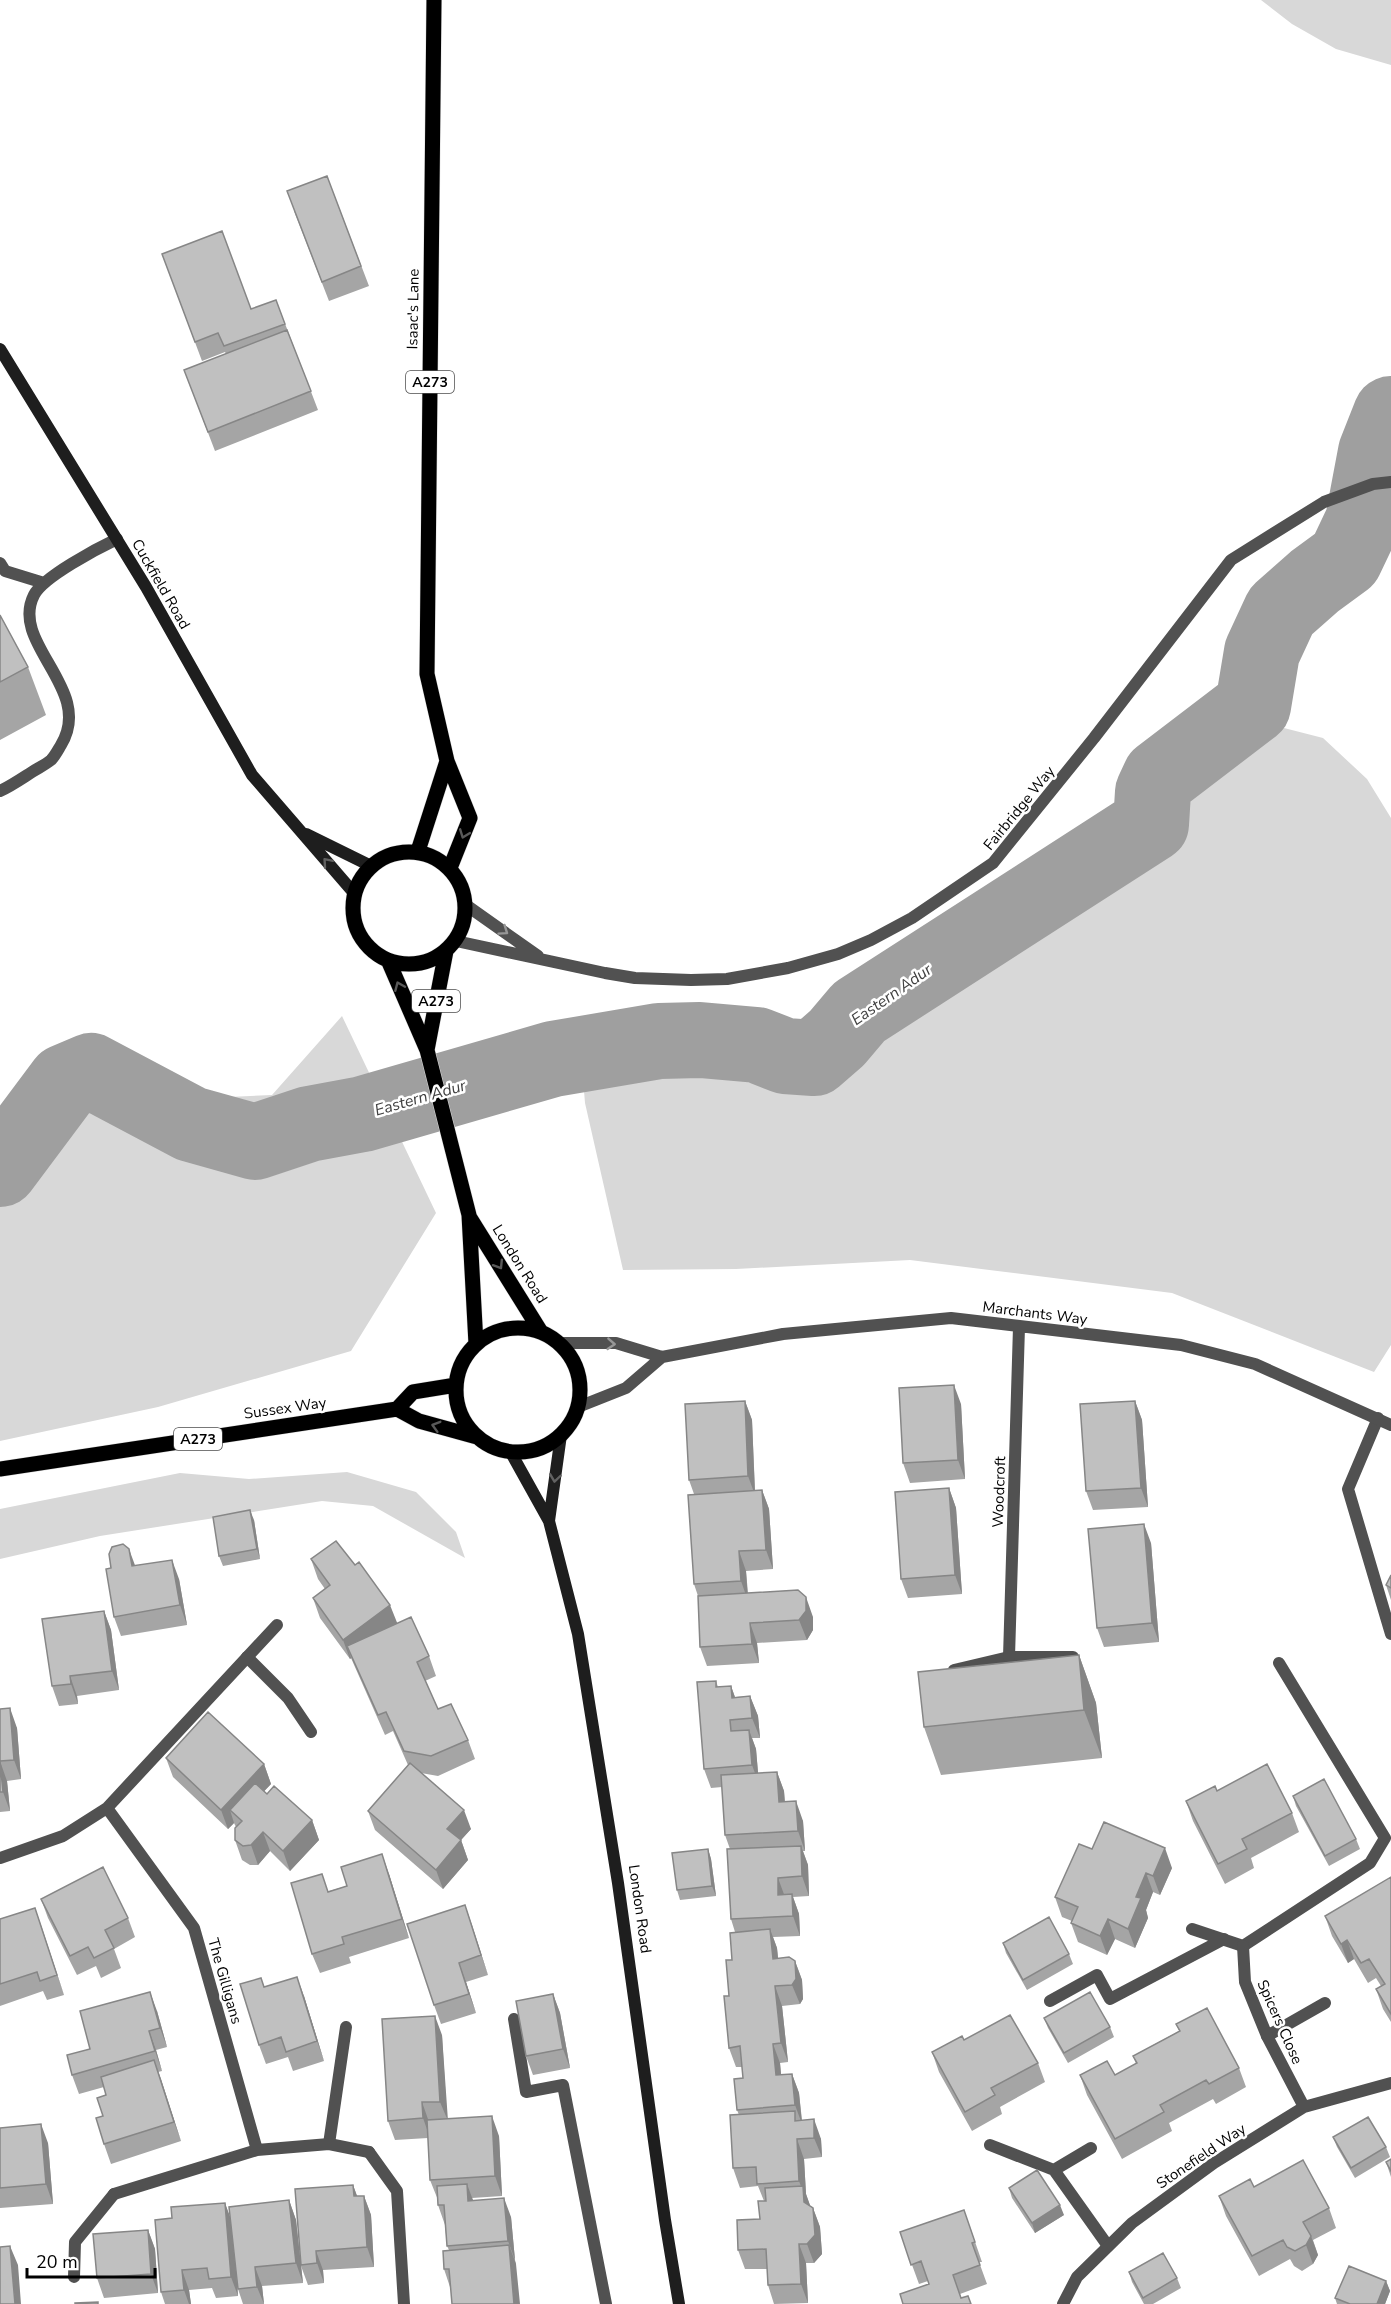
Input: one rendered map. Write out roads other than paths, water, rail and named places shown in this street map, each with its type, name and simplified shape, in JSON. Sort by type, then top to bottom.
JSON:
[{"type":"main road","name":"Isaac's Lane","points":[[434,0],[427,674],[447,761],[470,818],[450,868]]},
{"type":"main road","name":"Cuckfield Road","points":[[0,349],[53,439],[117,539],[252,775],[354,893]]},
{"type":"main road","points":[[418,852],[447,761]]},
{"type":"main road","name":"Cuckfield Road","points":[[299,831],[371,866]]},
{"type":"main road","points":[[402,850],[418,852],[450,868],[462,885],[466,905],[464,924],[451,946],[428,961],[408,964],[388,960],[371,950],[358,934],[353,914],[354,893],[361,878],[371,866],[385,856],[402,850]]},
{"type":"main road","name":"London Road","points":[[426,1050],[451,946]]},
{"type":"main road","name":"London Road","points":[[388,960],[426,1050],[469,1215],[476,1344]]},
{"type":"main road","name":"London Road","points":[[469,1215],[541,1332]]},
{"type":"main road","points":[[519,1328],[541,1332],[559,1343],[573,1361],[580,1384],[578,1407],[572,1422],[561,1435],[546,1445],[529,1451],[510,1452],[492,1447],[477,1437],[465,1422],[458,1404],[456,1385],[462,1363],[476,1344],[496,1332],[519,1328]]},
{"type":"main road","points":[[456,1385],[413,1392],[397,1409],[419,1421],[477,1437]]},
{"type":"main road","name":"Sussex Way","points":[[0,1469],[397,1409]]},
{"type":"main road","name":"London Road","points":[[549,1521],[561,1435]]},
{"type":"main road","name":"London Road","points":[[510,1452],[549,1521],[580,1646],[618,1883],[665,2220],[679,2304]]},
{"type":"street","name":"Fairbridge Way","points":[[451,946],[541,958],[635,978],[727,979],[761,974],[838,954],[871,940],[912,918],[993,863],[1094,738],[1231,560],[1324,502],[1373,484],[1391,482]]},
{"type":"street","points":[[0,791],[52,759],[69,732],[69,706],[63,690],[36,642],[31,626],[30,607],[34,594],[44,583],[117,539]]},
{"type":"street","points":[[2,569],[44,583]]},
{"type":"street","name":"Fairbridge Way","points":[[466,905],[541,958]]},
{"type":"street","name":"Marchants Way","points":[[559,1343],[616,1343],[662,1357],[783,1334],[951,1318],[1181,1345],[1255,1364],[1391,1425]]},
{"type":"street","name":"Woodcroft","points":[[1009,1657],[1019,1327]]},
{"type":"street","name":"Marchants Way","points":[[578,1407],[626,1388],[662,1357]]},
{"type":"street","points":[[1378,1418],[1348,1489],[1391,1634]]},
{"type":"street","points":[[0,1858],[63,1836],[107,1808],[277,1625]]},
{"type":"street","points":[[247,1657],[288,1698],[311,1732]]},
{"type":"street","points":[[942,1672],[1009,1657],[1077,1657]]},
{"type":"street","points":[[1192,1929],[1243,1946],[1370,1863],[1384,1838],[1279,1662]]},
{"type":"street","name":"The Gilligans","points":[[107,1808],[194,1928],[257,2150]]},
{"type":"street","points":[[1050,2001],[1097,1975],[1110,1999],[1224,1939]]},
{"type":"street","name":"Spicers Close","points":[[1243,1946],[1245,1982],[1267,2036],[1304,2107]]},
{"type":"street","points":[[1267,2036],[1325,2003]]},
{"type":"street","points":[[514,2019],[526,2092],[563,2085],[606,2304]]},
{"type":"street","points":[[329,2144],[346,2027]]},
{"type":"street","name":"Stonefield Way","points":[[1063,2304],[1077,2277],[1131,2223],[1214,2163],[1304,2107],[1391,2083]]},
{"type":"street","points":[[74,2277],[75,2242],[114,2194],[257,2150],[329,2144],[369,2152],[397,2191],[404,2304]]},
{"type":"street","points":[[990,2145],[1054,2170],[1108,2246]]},
{"type":"street","points":[[1054,2170],[1091,2148]]},
{"type":"waterway","name":"Eastern Adur","points":[[0,1169],[65,1082],[91,1071],[191,1124],[255,1142],[309,1124],[363,1114],[553,1059],[659,1041],[700,1040],[757,1045],[785,1056],[814,1058],[837,1038],[859,1012],[1151,824],[1153,792],[1160,777],[1253,706],[1262,652],[1281,611],[1315,581],[1345,559],[1363,521],[1376,452],[1391,414]]}]
